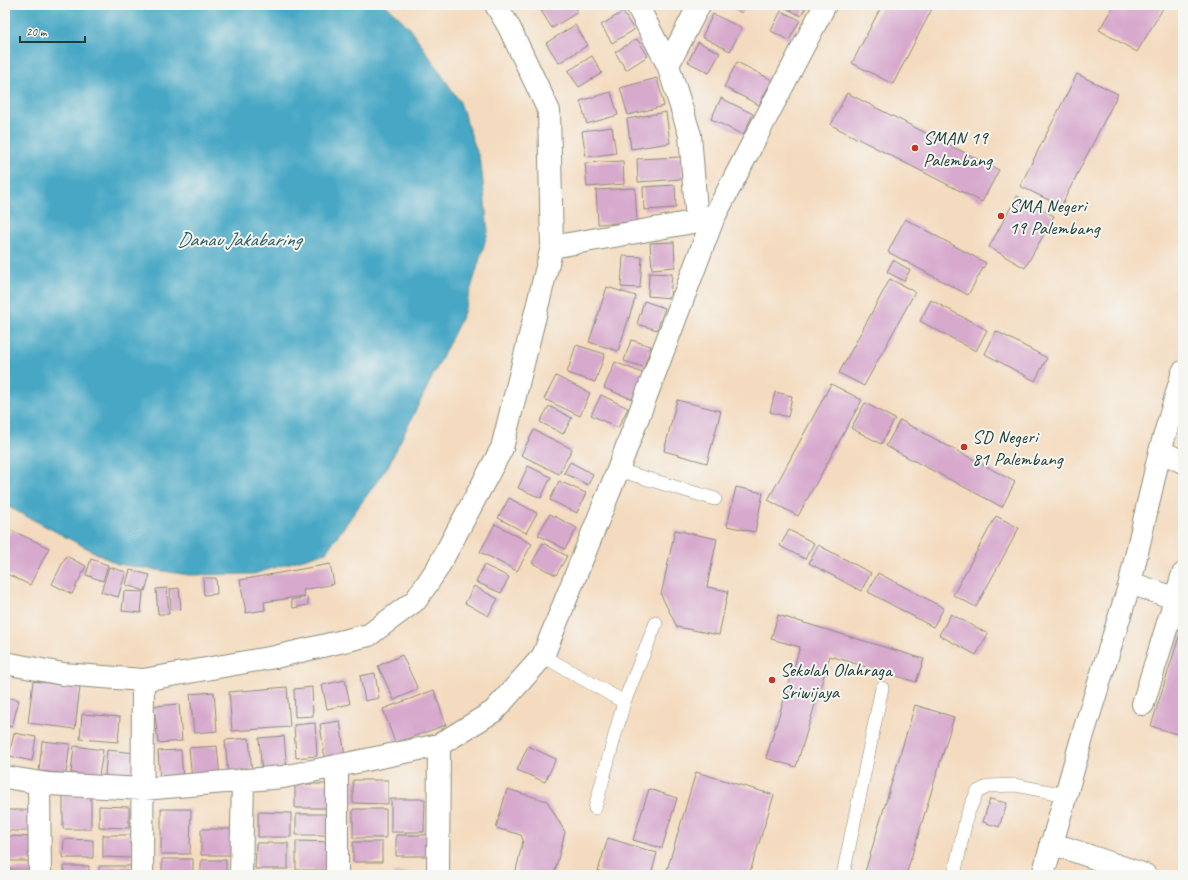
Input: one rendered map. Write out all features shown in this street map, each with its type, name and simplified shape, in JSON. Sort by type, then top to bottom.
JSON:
[{"type":"street","points":[[5,663],[63,674],[143,680],[275,657],[368,634],[416,600],[437,569],[502,448],[552,247],[549,111],[509,27],[496,5]]},
{"type":"street","points":[[637,5],[668,65],[690,135],[705,220]]},
{"type":"street","points":[[668,65],[699,5]]},
{"type":"street","points":[[5,777],[48,784],[143,789],[283,777],[439,745],[494,711],[543,656],[618,470],[705,220],[825,5]]},
{"type":"street","points":[[552,247],[705,220]]},
{"type":"street","points":[[1043,875],[1065,795],[1130,583],[1160,451],[1183,372]]},
{"type":"street","points":[[1160,451],[1183,462]]},
{"type":"street","points":[[1143,704],[1180,599],[1183,574]]},
{"type":"street","points":[[1130,583],[1180,599]]},
{"type":"street","points":[[142,875],[143,680]]},
{"type":"street","points":[[438,875],[439,745]]},
{"type":"street","points":[[337,766],[337,875]]},
{"type":"street","points":[[241,875],[243,780]]},
{"type":"street","points":[[39,783],[40,875]]},
{"type":"street","points":[[1052,843],[1145,875]]},
{"type":"lane","points":[[618,470],[715,499]]},
{"type":"lane","points":[[595,808],[624,702],[656,623]]},
{"type":"lane","points":[[543,656],[624,702]]},
{"type":"lane","points":[[843,875],[882,688]]},
{"type":"lane","points":[[954,875],[967,814],[977,792],[988,786],[1015,785],[1065,795]]},
{"type":"water","name":"Danau Jakabaring","points":[[5,5],[386,5],[410,28],[460,102],[481,164],[488,232],[463,315],[388,466],[326,552],[254,574],[189,575],[117,564],[5,505]]},
{"type":"building","points":[[574,5],[578,12],[552,28],[538,6]]},
{"type":"building","points":[[726,5],[746,5],[742,13]]},
{"type":"building","points":[[807,5],[801,16],[782,6]]},
{"type":"building","name":"SMAN 19 Palembang","points":[[882,5],[934,5],[893,84],[852,63]]},
{"type":"building","points":[[1114,5],[1165,5],[1137,52],[1099,30]]},
{"type":"building","points":[[781,11],[800,20],[789,40],[771,31]]},
{"type":"building","points":[[623,12],[634,30],[612,43],[601,25]]},
{"type":"building","points":[[713,14],[742,28],[730,51],[702,37]]},
{"type":"building","points":[[575,25],[588,45],[559,63],[546,43]]},
{"type":"building","points":[[637,39],[648,56],[626,70],[615,52]]},
{"type":"building","points":[[698,42],[720,53],[709,73],[688,62]]},
{"type":"building","points":[[592,56],[602,73],[579,87],[568,71]]},
{"type":"building","points":[[737,62],[772,80],[759,105],[724,87]]},
{"type":"building","points":[[1077,74],[1118,94],[1061,206],[1020,186]]},
{"type":"building","points":[[657,78],[664,106],[628,115],[620,88]]},
{"type":"building","points":[[611,92],[618,115],[587,124],[580,101]]},
{"type":"building","name":"SMAN 19 Palembang","points":[[847,93],[999,170],[982,202],[831,125]]},
{"type":"building","points":[[721,98],[753,114],[743,135],[711,119]]},
{"type":"building","points":[[666,112],[670,143],[631,149],[627,119]]},
{"type":"building","points":[[612,127],[616,153],[586,157],[582,131]]},
{"type":"building","points":[[681,157],[682,179],[638,182],[637,159]]},
{"type":"building","points":[[623,161],[624,184],[587,187],[585,163]]},
{"type":"building","points":[[675,185],[676,208],[644,210],[643,187]]},
{"type":"building","points":[[635,188],[637,222],[598,224],[596,190]]},
{"type":"building","name":"SMAN 19 Palembang","points":[[1017,196],[1054,216],[1025,268],[989,247]]},
{"type":"building","name":"SMAN 19 Palembang","points":[[905,219],[986,263],[968,295],[888,252]]},
{"type":"building","points":[[674,242],[675,267],[652,269],[650,243]]},
{"type":"building","points":[[623,256],[642,257],[640,288],[621,287]]},
{"type":"building","points":[[893,260],[910,270],[904,281],[887,272]]},
{"type":"building","points":[[649,273],[672,274],[670,298],[648,296]]},
{"type":"building","points":[[890,279],[915,292],[864,386],[839,373]]},
{"type":"building","points":[[607,287],[636,296],[618,351],[589,342]]},
{"type":"building","points":[[931,300],[987,330],[976,351],[920,321]]},
{"type":"building","points":[[644,301],[665,308],[657,330],[637,324]]},
{"type":"building","points":[[996,331],[1047,358],[1035,381],[985,354]]},
{"type":"building","points":[[631,340],[651,346],[644,367],[624,361]]},
{"type":"building","points":[[576,345],[605,354],[595,382],[567,373]]},
{"type":"building","points":[[615,362],[647,375],[637,401],[604,388]]},
{"type":"building","points":[[556,376],[590,393],[580,416],[544,399]]},
{"type":"building","points":[[831,384],[862,400],[798,516],[768,500]]},
{"type":"building","points":[[775,392],[792,396],[788,417],[770,412]]},
{"type":"building","points":[[601,395],[628,408],[618,428],[591,415]]},
{"type":"building","points":[[677,400],[721,411],[707,463],[664,451]]},
{"type":"building","points":[[865,403],[895,419],[881,444],[851,428]]},
{"type":"building","points":[[549,406],[572,418],[563,434],[540,422]]},
{"type":"building","points":[[900,420],[1015,482],[1002,507],[886,446]]},
{"type":"building","points":[[534,430],[572,449],[559,474],[521,455]]},
{"type":"building","points":[[570,462],[593,474],[588,485],[564,473]]},
{"type":"building","points":[[528,466],[551,477],[541,498],[518,488]]},
{"type":"building","points":[[559,481],[586,493],[577,513],[550,500]]},
{"type":"building","points":[[736,487],[763,493],[755,532],[727,526]]},
{"type":"building","points":[[509,498],[537,513],[526,533],[498,518]]},
{"type":"building","points":[[550,514],[577,528],[565,549],[538,535]]},
{"type":"building","points":[[996,516],[1019,528],[976,607],[953,595]]},
{"type":"building","points":[[495,524],[532,544],[517,571],[480,552]]},
{"type":"building","points":[[11,530],[49,548],[30,585],[5,573],[5,542]]},
{"type":"building","points":[[675,530],[717,539],[707,587],[728,591],[719,635],[677,627],[661,595]]},
{"type":"building","points":[[789,530],[814,543],[805,559],[780,546]]},
{"type":"building","points":[[543,543],[567,556],[556,575],[532,563]]},
{"type":"building","points":[[818,545],[871,573],[861,591],[809,563]]},
{"type":"building","points":[[66,556],[86,566],[72,594],[52,584]]},
{"type":"building","points":[[91,559],[108,565],[103,581],[86,575]]},
{"type":"building","points":[[330,564],[334,584],[303,590],[304,596],[264,602],[265,610],[246,613],[240,580]]},
{"type":"building","points":[[484,565],[509,577],[501,593],[476,582]]},
{"type":"building","points":[[109,567],[126,572],[118,597],[101,592]]},
{"type":"building","points":[[130,570],[150,575],[145,591],[126,585]]},
{"type":"building","points":[[878,573],[944,608],[933,627],[868,592]]},
{"type":"building","points":[[203,578],[216,578],[217,594],[204,595]]},
{"type":"building","points":[[474,586],[498,599],[488,616],[465,603]]},
{"type":"building","points":[[167,588],[169,614],[158,614],[156,589]]},
{"type":"building","points":[[179,588],[181,609],[171,610],[170,589]]},
{"type":"building","points":[[124,591],[143,592],[141,613],[122,611]]},
{"type":"building","points":[[307,597],[308,605],[293,608],[291,600]]},
{"type":"building","points":[[951,614],[988,634],[976,655],[939,635]]},
{"type":"building","points":[[778,615],[924,659],[916,682],[830,656],[796,767],[766,758],[800,647],[771,639]]},
{"type":"building","points":[[1183,624],[1183,736],[1151,726]]},
{"type":"building","points":[[402,655],[418,689],[394,700],[378,666]]},
{"type":"building","points":[[375,673],[379,698],[365,701],[360,676]]},
{"type":"building","points":[[345,680],[350,704],[327,709],[322,685]]},
{"type":"building","points":[[33,681],[80,687],[75,729],[28,723]]},
{"type":"building","points":[[287,687],[290,727],[232,731],[229,692]]},
{"type":"building","points":[[312,687],[313,716],[295,717],[294,689]]},
{"type":"building","points":[[434,690],[446,725],[395,743],[383,709]]},
{"type":"building","points":[[214,692],[217,731],[194,733],[190,694]]},
{"type":"building","points":[[5,697],[19,700],[12,727],[5,725]]},
{"type":"building","points":[[179,704],[182,741],[158,743],[154,706]]},
{"type":"building","points":[[915,705],[954,717],[906,875],[864,875]]},
{"type":"building","points":[[82,714],[120,717],[118,742],[80,739]]},
{"type":"building","points":[[340,721],[345,757],[325,760],[320,724]]},
{"type":"building","points":[[315,723],[317,756],[296,758],[294,725]]},
{"type":"building","points":[[14,733],[36,737],[32,761],[9,756]]},
{"type":"building","points":[[284,736],[287,771],[262,773],[259,738]]},
{"type":"building","points":[[249,738],[252,773],[228,775],[225,740]]},
{"type":"building","points":[[42,741],[70,744],[66,774],[39,771]]},
{"type":"building","points":[[74,746],[103,750],[99,776],[71,773]]},
{"type":"building","points":[[217,746],[220,777],[192,780],[189,748]]},
{"type":"building","points":[[528,746],[556,759],[545,782],[517,770]]},
{"type":"building","points":[[107,750],[136,753],[134,779],[105,776]]},
{"type":"building","points":[[181,750],[183,780],[160,782],[158,751]]},
{"type":"building","points":[[696,772],[774,795],[749,875],[684,875],[667,870]]},
{"type":"building","points":[[353,780],[388,780],[388,804],[353,803]]},
{"type":"building","points":[[295,784],[330,784],[330,808],[295,808]]},
{"type":"building","points":[[507,789],[547,801],[565,832],[554,875],[515,875],[523,840],[521,835],[496,828]]},
{"type":"building","points":[[649,789],[677,798],[662,848],[633,840]]},
{"type":"building","points":[[63,795],[91,795],[91,829],[63,829]]},
{"type":"building","points":[[391,799],[425,799],[424,832],[391,832]]},
{"type":"building","points":[[990,799],[1007,803],[999,827],[983,822]]},
{"type":"building","points":[[99,806],[129,807],[129,828],[99,827]]},
{"type":"building","points":[[161,809],[191,809],[190,854],[161,854]]},
{"type":"building","points":[[353,809],[386,809],[386,838],[353,838]]},
{"type":"building","points":[[5,810],[33,810],[33,831],[5,831]]},
{"type":"building","points":[[258,812],[291,813],[291,837],[258,837]]},
{"type":"building","points":[[296,814],[333,814],[333,835],[296,835]]},
{"type":"building","points":[[201,829],[236,829],[236,855],[201,855]]},
{"type":"building","points":[[103,835],[132,835],[132,858],[103,857]]},
{"type":"building","points":[[396,835],[429,835],[429,856],[396,856]]},
{"type":"building","points":[[5,836],[35,837],[35,861],[5,861]]},
{"type":"building","points":[[608,838],[657,853],[651,875],[613,875],[598,871]]},
{"type":"building","points":[[64,839],[93,840],[93,858],[63,858]]},
{"type":"building","points":[[296,841],[333,842],[333,870],[296,870]]},
{"type":"building","points":[[353,842],[382,842],[382,862],[353,862]]},
{"type":"building","points":[[256,843],[288,843],[288,869],[255,869]]},
{"type":"building","points":[[162,859],[193,859],[193,875],[162,875]]},
{"type":"building","points":[[201,860],[226,860],[226,875],[201,875]]},
{"type":"building","points":[[64,866],[89,866],[89,875],[64,875]]},
{"type":"building","points":[[99,866],[131,866],[131,875],[99,875]]},
{"type":"building","points":[[5,869],[33,869],[33,875],[5,875]]},
{"type":"building","points":[[393,873],[421,873],[421,875],[393,875]]},
{"type":"place","name":"SMAN 19 Palembang","points":[[915,148]]},
{"type":"place","name":"SMA Negeri 19 Palembang","points":[[1001,216]]},
{"type":"place","name":"SD Negeri 81 Palembang","points":[[964,447]]},
{"type":"place","name":"Sekolah Olahraga Sriwijaya","points":[[772,680]]}]
